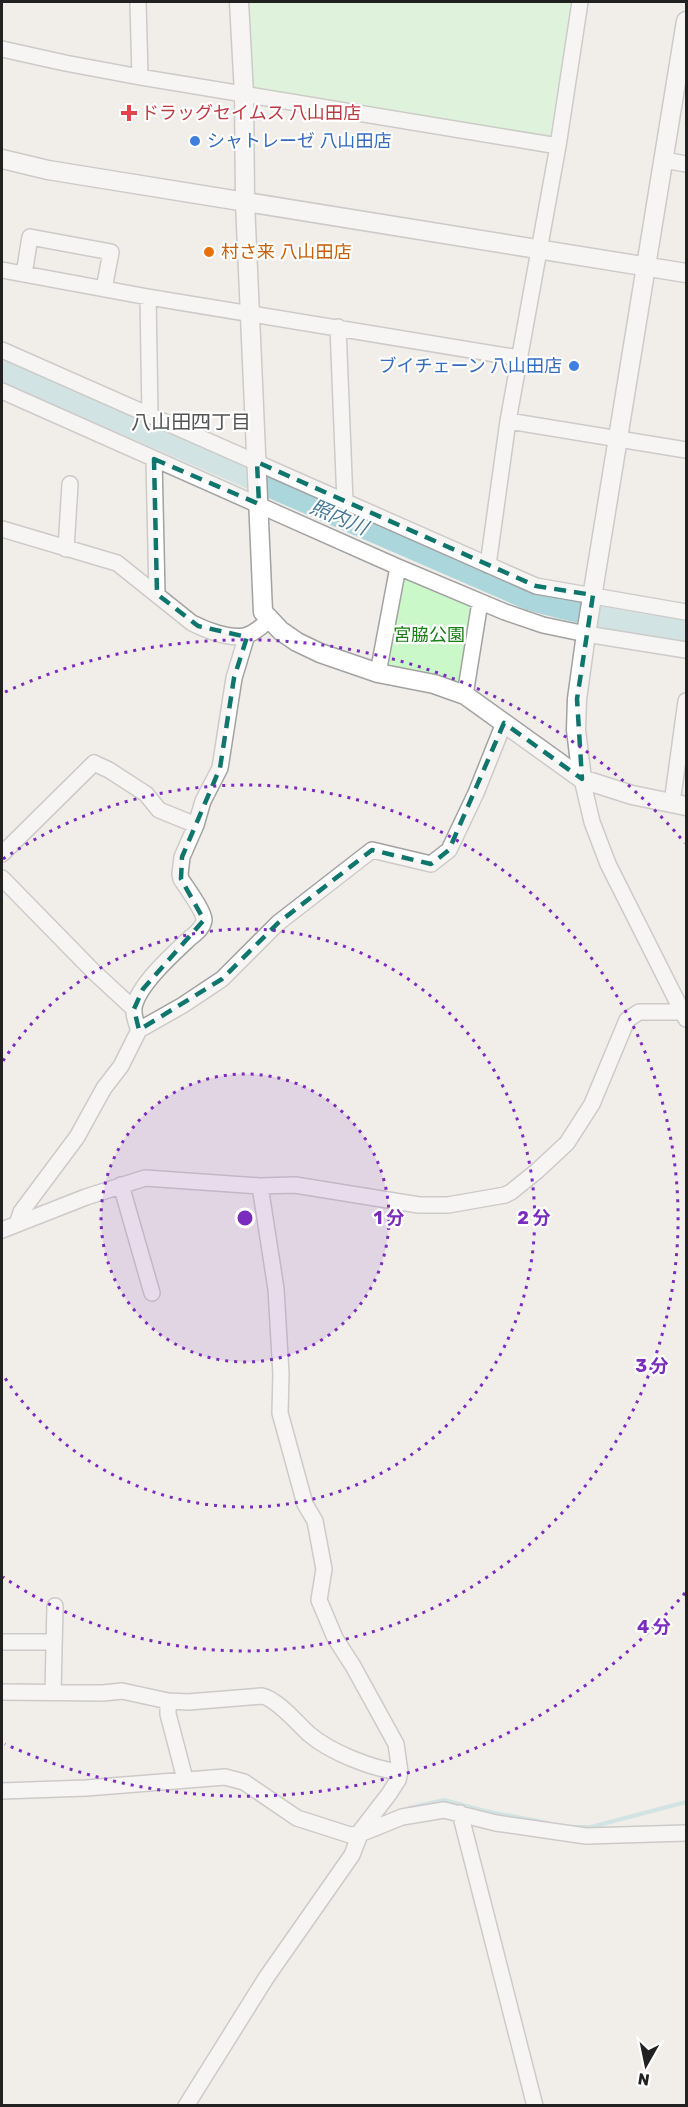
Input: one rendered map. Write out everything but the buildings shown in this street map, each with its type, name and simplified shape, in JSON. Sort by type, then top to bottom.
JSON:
[{"type":"street","points":[[138,2],[140,76]]},
{"type":"street","points":[[239,2],[244,94],[245,202],[263,612],[281,631],[305,645],[378,673],[434,684],[465,695],[582,779],[632,795],[679,805],[687,700]]},
{"type":"street","points":[[488,565],[508,420],[558,146],[580,2]]},
{"type":"street","points":[[685,1015],[608,864],[592,822],[582,779],[576,730],[592,595],[687,21]]},
{"type":"street","points":[[2,49],[65,63],[558,146]]},
{"type":"street","points":[[2,159],[48,170],[687,273]]},
{"type":"street","points":[[664,160],[687,164]]},
{"type":"street","points":[[24,274],[30,237],[111,252],[104,289]]},
{"type":"street","points":[[2,270],[148,297],[519,358]]},
{"type":"street","points":[[148,297],[150,415]]},
{"type":"street","points":[[338,327],[345,501]]},
{"type":"street","points":[[2,350],[536,586],[687,612]]},
{"type":"street","points":[[2,390],[480,602],[543,625],[687,650]]},
{"type":"street","points":[[508,420],[687,450]]},
{"type":"street","points":[[154,459],[157,594]]},
{"type":"street","points":[[66,549],[70,484]]},
{"type":"street","points":[[2,529],[117,563],[198,627],[231,636],[247,635],[269,620]]},
{"type":"street","points":[[378,673],[398,567]]},
{"type":"street","points":[[465,695],[480,602]]},
{"type":"street","points":[[139,1030],[134,1009],[143,989],[168,960],[200,930],[203,922],[202,914],[180,874],[182,857],[196,825],[203,801],[220,768],[234,678],[247,635]]},
{"type":"street","points":[[17,1224],[21,1212],[77,1137],[104,1088],[121,1066],[139,1030],[222,979],[278,923],[372,850],[431,864],[449,850],[476,793],[504,723]]},
{"type":"street","points":[[2,854],[94,763],[146,794],[159,810],[196,825]]},
{"type":"street","points":[[2,878],[94,972],[134,1009]]},
{"type":"street","points":[[2,1230],[137,1179],[154,1178],[260,1186],[295,1185],[426,1205],[448,1205],[505,1195],[537,1171],[567,1143],[592,1104],[627,1020],[639,1012],[685,1015]]},
{"type":"street","points":[[121,1185],[152,1293]]},
{"type":"street","points":[[186,2106],[266,1978],[352,1855],[364,1824],[394,1787],[400,1772],[396,1744],[335,1638],[319,1600],[324,1569],[315,1521],[305,1504],[280,1413],[281,1374],[276,1289],[260,1186]]},
{"type":"street","points":[[53,1692],[55,1606]]},
{"type":"street","points":[[2,1642],[54,1642]]},
{"type":"street","points":[[2,1692],[122,1691],[168,1701],[199,1702],[257,1695],[267,1697],[325,1745],[358,1760],[400,1772]]},
{"type":"street","points":[[168,1701],[168,1714],[185,1779]]},
{"type":"street","points":[[2,1791],[233,1778],[264,1794],[297,1818],[350,1835],[360,1834],[402,1817],[444,1810],[496,1823],[586,1836],[687,1833]]},
{"type":"street","points":[[460,1813],[536,2106]]},
{"type":"highlighted area","points":[[154,459],[259,504],[257,462],[536,586],[593,595],[577,699],[582,779],[504,723],[449,850],[431,864],[372,850],[278,923],[222,979],[139,1030],[134,1009],[143,989],[204,920],[181,879],[182,857],[220,768],[234,678],[247,637],[198,626],[157,594]]},
{"type":"green space","points":[[248,2],[572,2],[550,138],[252,90]]},
{"type":"green space","name":"宮脇公園","points":[[405,576],[469,603],[472,608],[460,683],[457,685],[388,668],[386,661],[400,579]]},
{"type":"waterway","name":"照内川","points":[[2,371],[530,600],[627,622],[686,631]]},
{"type":"waterway","points":[[409,1808],[444,1800],[485,1811],[548,1823]]},
{"type":"waterway","points":[[574,1827],[591,1827],[686,1802]]},
{"type":"place","name":"ドラッグセイムス 八山田店","points":[[129,113]]},
{"type":"place","name":"シャトレーゼ 八山田店","points":[[195,141]]},
{"type":"place","name":"村さ来 八山田店","points":[[209,252]]},
{"type":"place","name":"ブイチェーン 八山田店","points":[[574,366]]},
{"type":"district","name":"八山田四丁目","points":[[191,422]]}]
